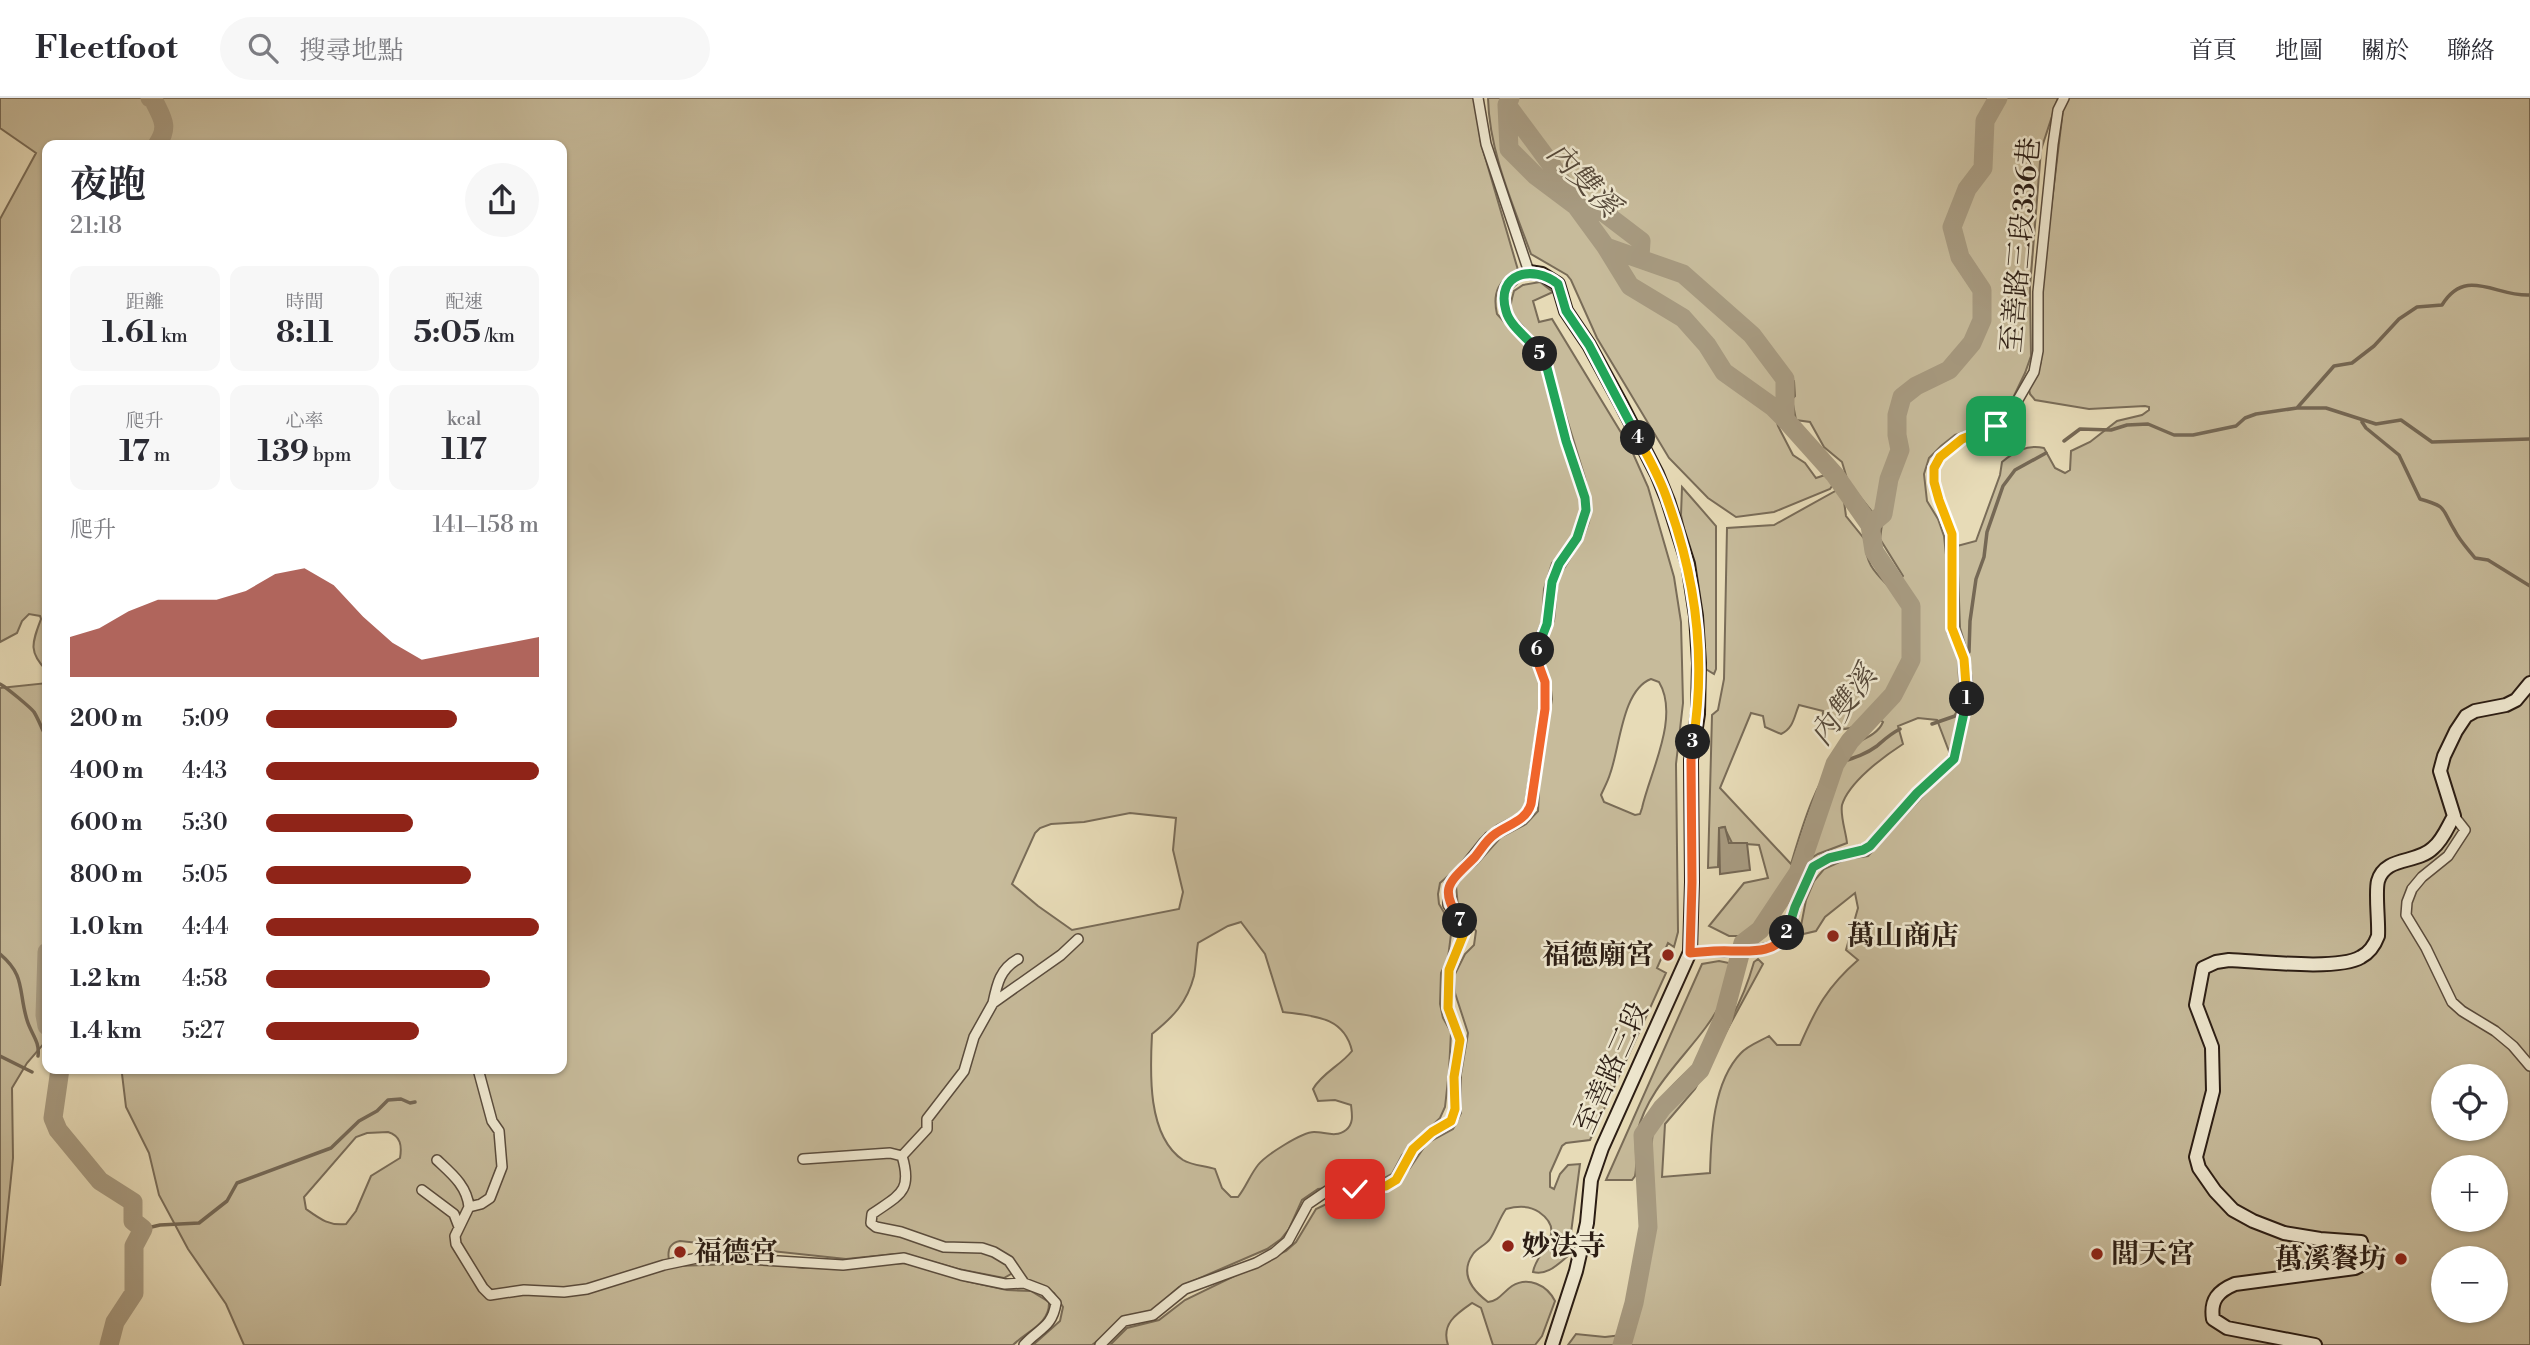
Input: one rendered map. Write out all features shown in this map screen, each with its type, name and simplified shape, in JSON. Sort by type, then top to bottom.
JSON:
[{"type":"street","points":[[1100,1345],[1124,1321],[1153,1315],[1185,1289],[1274,1253],[1288,1241],[1308,1204],[1327,1191],[1386,1186],[1396,1180],[1413,1149],[1432,1132],[1451,1121],[1455,1109],[1454,1077],[1460,1040],[1448,1008],[1449,970],[1464,933],[1459,920],[1448,905],[1449,885],[1489,838],[1523,818],[1529,811],[1545,709],[1545,682],[1537,660],[1537,645],[1547,624],[1552,582],[1559,564],[1577,538],[1586,510],[1585,498],[1566,441],[1546,364],[1539,352],[1508,317],[1505,307],[1504,294],[1508,285],[1518,276],[1529,272],[1486,144],[1478,98]]},
{"type":"street","name":"至善路三段336巷","points":[[1690,953],[1750,953],[1784,939],[1813,867],[1829,858],[1870,846],[1917,793],[1954,759],[1967,703],[1967,681],[1964,659],[1952,628],[1952,534],[1934,482],[1934,468],[1940,457],[1962,439],[1996,426],[2015,405],[2034,372],[2038,351],[2038,292],[2053,144],[2058,110],[2064,98]]},
{"type":"street","name":"至善路三段","points":[[1529,272],[1542,274],[1558,284],[1566,311],[1589,345],[1657,474],[1688,564],[1696,616],[1699,663],[1698,715],[1691,760],[1690,953],[1602,1148],[1591,1180],[1587,1223],[1576,1271],[1552,1345]]},
{"type":"street","points":[[2530,683],[2516,700],[2466,716],[2456,731],[2440,771],[2454,816],[2465,830],[2448,856],[2412,889],[2406,915],[2426,948],[2452,1002],[2504,1038],[2530,1066]]},
{"type":"street","points":[[2315,1345],[2227,1328],[2213,1319],[2211,1307],[2216,1297],[2235,1284],[2355,1268],[2361,1265],[2364,1255],[2361,1242],[2284,1233],[2253,1221],[2233,1210],[2199,1168],[2196,1157],[2214,1079],[2212,1048],[2196,1005],[2203,968],[2229,960],[2318,964],[2346,962],[2362,957],[2378,936],[2377,890],[2381,873],[2388,866],[2412,860],[2432,850],[2454,816]]},
{"type":"street","points":[[993,1003],[1061,955],[1078,939]]},
{"type":"street","points":[[902,1156],[927,1129],[927,1119],[964,1071],[974,1037],[993,1003],[999,978],[1011,963],[1018,959]]},
{"type":"street","points":[[469,1208],[490,1198],[502,1167],[499,1131],[492,1121],[479,1074]]},
{"type":"street","points":[[803,1159],[890,1153],[902,1156]]},
{"type":"street","points":[[902,1156],[907,1174],[906,1184],[893,1199],[872,1214],[871,1223],[876,1227],[901,1232],[944,1247],[982,1248],[994,1252],[1009,1261],[1024,1283]]},
{"type":"street","points":[[437,1160],[460,1182],[468,1198],[469,1208],[455,1236],[456,1244],[490,1295],[524,1290],[564,1293],[587,1289],[696,1258],[843,1265],[904,1258],[961,1275],[1005,1284],[1024,1283],[1045,1292],[1056,1303],[1049,1324],[1024,1345]]},
{"type":"street","points":[[422,1190],[454,1214],[459,1227]]},
{"type":"shaded area","points":[[0,98],[1475,98],[1481,143],[1518,270],[1498,288],[1497,314],[1543,365],[1580,497],[1580,518],[1566,550],[1552,563],[1544,589],[1542,621],[1532,645],[1532,658],[1541,698],[1525,806],[1517,815],[1497,825],[1480,839],[1457,868],[1440,883],[1439,904],[1452,926],[1448,958],[1441,973],[1440,1004],[1443,1018],[1451,1032],[1445,1107],[1440,1118],[1402,1155],[1392,1174],[1377,1182],[1318,1189],[1302,1200],[1289,1229],[1267,1249],[1179,1287],[1151,1312],[1109,1332],[1092,1345],[1033,1345],[1060,1321],[1063,1307],[1054,1293],[1013,1273],[1004,1278],[895,1254],[846,1259],[680,1241],[670,1247],[668,1253],[669,1260],[677,1266],[766,1263],[803,1268],[908,1263],[966,1281],[1007,1290],[1031,1291],[1049,1302],[1048,1310],[1042,1322],[1013,1345],[244,1345],[226,1304],[188,1249],[159,1195],[149,1153],[126,1107],[122,1074],[567,1074],[567,140],[42,140],[42,665],[34,653],[40,616],[29,614],[22,621],[17,633],[0,642],[0,219],[36,153],[0,128]],"holes":[[[1130,813],[1176,818],[1173,850],[1183,892],[1179,909],[1072,930],[1012,884],[1035,833],[1040,828],[1051,824],[1084,822]],[[1241,922],[1265,954],[1283,1012],[1326,1020],[1335,1024],[1348,1039],[1352,1051],[1321,1078],[1313,1089],[1318,1101],[1335,1100],[1351,1105],[1352,1119],[1349,1128],[1338,1134],[1308,1133],[1284,1145],[1258,1165],[1238,1197],[1231,1197],[1222,1188],[1215,1169],[1186,1162],[1171,1149],[1163,1136],[1157,1120],[1151,1084],[1152,1034],[1183,1002],[1194,976],[1198,943],[1228,926]],[[388,1132],[398,1139],[401,1146],[400,1158],[371,1176],[356,1211],[346,1224],[325,1221],[306,1209],[304,1197],[356,1137],[367,1133]]]},
{"type":"shaded area","points":[[1488,98],[2058,98],[2041,150],[2030,287],[2031,356],[2025,373],[2012,400],[1998,414],[1984,426],[1955,435],[1941,446],[1929,458],[1924,474],[1927,501],[1944,536],[1949,583],[1947,632],[1957,651],[1961,672],[1960,704],[1950,754],[1937,720],[1918,718],[1898,726],[1903,744],[1859,779],[1842,805],[1847,843],[1818,854],[1802,864],[1750,932],[1742,936],[1729,936],[1709,926],[1744,883],[1768,878],[1759,845],[1732,843],[1724,827],[1719,828],[1718,867],[1708,868],[1712,715],[1718,710],[1724,679],[1727,528],[1774,525],[1839,489],[1843,494],[1846,516],[1866,541],[1869,562],[1881,579],[1892,590],[1903,576],[1880,539],[1882,524],[1848,482],[1842,462],[1824,447],[1810,422],[1796,420],[1792,399],[1795,396],[1794,381],[1791,379],[1785,380],[1776,403],[1778,426],[1793,455],[1805,463],[1816,478],[1828,474],[1834,483],[1830,489],[1774,512],[1736,517],[1708,498],[1669,458],[1597,338],[1571,280],[1531,254],[1503,178],[1489,118]],"holes":[[[1799,705],[1823,711],[1822,725],[1826,728],[1847,729],[1870,718],[1883,722],[1875,732],[1840,754],[1831,765],[1810,806],[1791,864],[1720,788],[1751,713],[1763,716],[1765,727],[1781,734],[1791,725]]]},
{"type":"shaded area","points":[[2069,98],[2530,98],[2530,1345],[1568,1345],[1576,1334],[1605,1337],[1630,1334],[1635,1323],[1652,1241],[1651,1155],[1657,1112],[1672,1086],[1708,1052],[1730,1021],[1754,962],[1758,959],[1763,964],[1695,1089],[1665,1124],[1662,1177],[1710,1173],[1715,1110],[1724,1079],[1732,1065],[1744,1050],[1769,1036],[1777,1045],[1800,1045],[1823,999],[1838,979],[1858,960],[1846,950],[1858,908],[1855,893],[1825,917],[1816,931],[1795,936],[1800,931],[1806,900],[1814,881],[1824,869],[1846,859],[1868,856],[1955,761],[1972,701],[1969,658],[1960,628],[1957,546],[1976,541],[2000,475],[2002,462],[2021,450],[2044,448],[2055,468],[2065,473],[2070,470],[2071,451],[2090,442],[2117,421],[2142,415],[2149,410],[2149,407],[2145,406],[2089,409],[2035,400],[2029,389],[2041,362],[2041,292],[2063,110]]},
{"type":"shaded area","points":[[1540,282],[1553,292],[1533,301],[1539,322],[1552,319],[1631,449],[1648,487],[1674,577],[1681,622],[1683,703],[1676,764],[1678,932],[1674,947],[1668,943],[1657,968],[1666,973],[1590,1140],[1562,1146],[1550,1173],[1550,1187],[1554,1189],[1560,1174],[1568,1165],[1580,1164],[1568,1256],[1548,1271],[1533,1272],[1551,1235],[1551,1227],[1539,1212],[1527,1207],[1514,1207],[1506,1209],[1490,1239],[1473,1254],[1467,1268],[1469,1281],[1488,1302],[1518,1283],[1531,1282],[1547,1290],[1555,1301],[1542,1336],[1535,1345],[1493,1345],[1481,1308],[1472,1303],[1448,1325],[1448,1345],[1110,1345],[1127,1328],[1159,1320],[1185,1300],[1286,1251],[1296,1242],[1316,1209],[1343,1196],[1384,1191],[1395,1185],[1427,1143],[1453,1129],[1461,1113],[1461,1074],[1468,1033],[1455,993],[1454,976],[1465,954],[1474,945],[1476,931],[1458,907],[1456,886],[1501,837],[1526,824],[1538,811],[1540,768],[1552,699],[1550,681],[1542,656],[1543,641],[1554,621],[1558,578],[1583,538],[1591,506],[1548,357],[1511,313],[1514,291],[1523,285]],"holes":[[[1651,679],[1659,682],[1665,696],[1665,728],[1640,814],[1635,815],[1604,802],[1601,795],[1609,777],[1623,720],[1634,695],[1641,685]]]},
{"type":"shaded area","points":[[1682,487],[1716,526],[1714,674],[1704,668],[1700,604],[1681,515]]},
{"type":"shaded area","points":[[42,684],[42,1046],[27,1063],[12,1088],[13,1158],[0,1286],[0,688]]},
{"type":"shaded area","points":[[1725,827],[1729,843],[1747,843],[1750,870],[1720,874],[1719,828]]},
{"type":"shaded area","points":[[1719,961],[1734,964],[1731,982],[1714,1016],[1664,1079],[1644,1114],[1636,1139],[1635,1176],[1632,1180],[1606,1180],[1702,964]]},
{"type":"waterway","points":[[150,98],[162,117],[164,127],[160,140]]},
{"type":"waterway","name":"內雙溪","points":[[1510,98],[1507,105],[1509,149],[1536,176],[1576,206],[1606,247],[1683,274],[1752,335],[1785,379],[1785,419],[1835,475],[1870,525],[1874,551],[1911,606],[1911,660],[1893,695],[1850,741],[1835,764],[1798,873],[1760,930],[1743,943],[1723,1019],[1700,1070],[1662,1108],[1643,1135],[1648,1227],[1634,1303],[1622,1345]]},
{"type":"waterway","points":[[1870,525],[1883,514],[1889,479],[1900,450],[1897,415],[1902,397],[1916,386],[1949,370],[1972,343],[1982,320],[1982,290],[1960,257],[1952,227],[1967,189],[1983,168],[1985,121],[1998,98]]},
{"type":"waterway","points":[[1507,105],[1553,167],[1576,206],[1603,212],[1641,241],[1640,258]]},
{"type":"waterway","points":[[1606,247],[1630,286],[1683,318],[1707,345],[1724,372],[1773,407],[1785,419]]},
{"type":"waterway","points":[[2297,408],[2334,366],[2352,363],[2374,346],[2399,319],[2417,307],[2442,305],[2451,293],[2471,285],[2530,295]]},
{"type":"waterway","points":[[2064,441],[2080,429],[2111,430],[2127,425],[2148,424],[2174,435],[2193,435],[2236,426],[2245,418],[2256,414],[2297,408],[2326,408],[2376,424],[2401,420],[2432,442],[2530,439]]},
{"type":"waterway","points":[[2362,422],[2399,455],[2420,499],[2436,504],[2443,510],[2459,538],[2475,558],[2488,560],[2530,586]]},
{"type":"waterway","points":[[1969,652],[1976,579],[1984,557],[1987,532],[2003,486],[2015,470],[2046,453]]},
{"type":"waterway","points":[[1932,724],[1955,716],[1961,706],[1959,662]]},
{"type":"waterway","points":[[0,684],[34,712],[42,728]]},
{"type":"waterway","points":[[1835,764],[1867,752],[1900,729]]},
{"type":"waterway","points":[[0,954],[18,977],[24,1010],[38,1046],[38,1056]]},
{"type":"waterway","points":[[0,1056],[32,1072]]},
{"type":"waterway","points":[[59,1074],[53,1118],[58,1130],[100,1181],[133,1202],[133,1221],[143,1229],[134,1246],[134,1293],[115,1322],[109,1345]]},
{"type":"waterway","points":[[143,1229],[160,1225],[199,1223],[227,1201],[237,1183],[331,1148],[359,1121],[377,1111],[388,1100],[415,1102]]},
{"type":"place","name":"萬山商店","points":[[1833,936]]},
{"type":"place","name":"福德廟宮","points":[[1668,955]]},
{"type":"place","name":"妙法寺","points":[[1508,1246]]},
{"type":"place","name":"福德宮","points":[[680,1252]]},
{"type":"place","name":"閭天宮","points":[[2097,1254]]},
{"type":"place","name":"萬溪餐坊","points":[[2401,1259]]},
{"type":"route","points":[[1355,1189],[1386,1186],[1396,1180],[1413,1149],[1432,1132],[1451,1121],[1455,1109],[1454,1077],[1460,1040],[1448,1008],[1449,970],[1464,933],[1459,920],[1448,905],[1449,885],[1489,838],[1523,818],[1529,811],[1545,709],[1545,682],[1537,660],[1537,645],[1547,624],[1552,582],[1559,564],[1582,528],[1586,510],[1585,498],[1566,441],[1546,364],[1506,312],[1504,294],[1511,281],[1529,272],[1542,274],[1558,284],[1566,311],[1589,345],[1657,474],[1688,564],[1696,616],[1699,663],[1698,715],[1691,760],[1690,953],[1750,953],[1784,939],[1813,867],[1829,858],[1870,846],[1917,793],[1954,759],[1967,703],[1967,681],[1964,659],[1952,628],[1952,534],[1934,482],[1934,468],[1940,457],[1962,439],[1996,426]]}]
